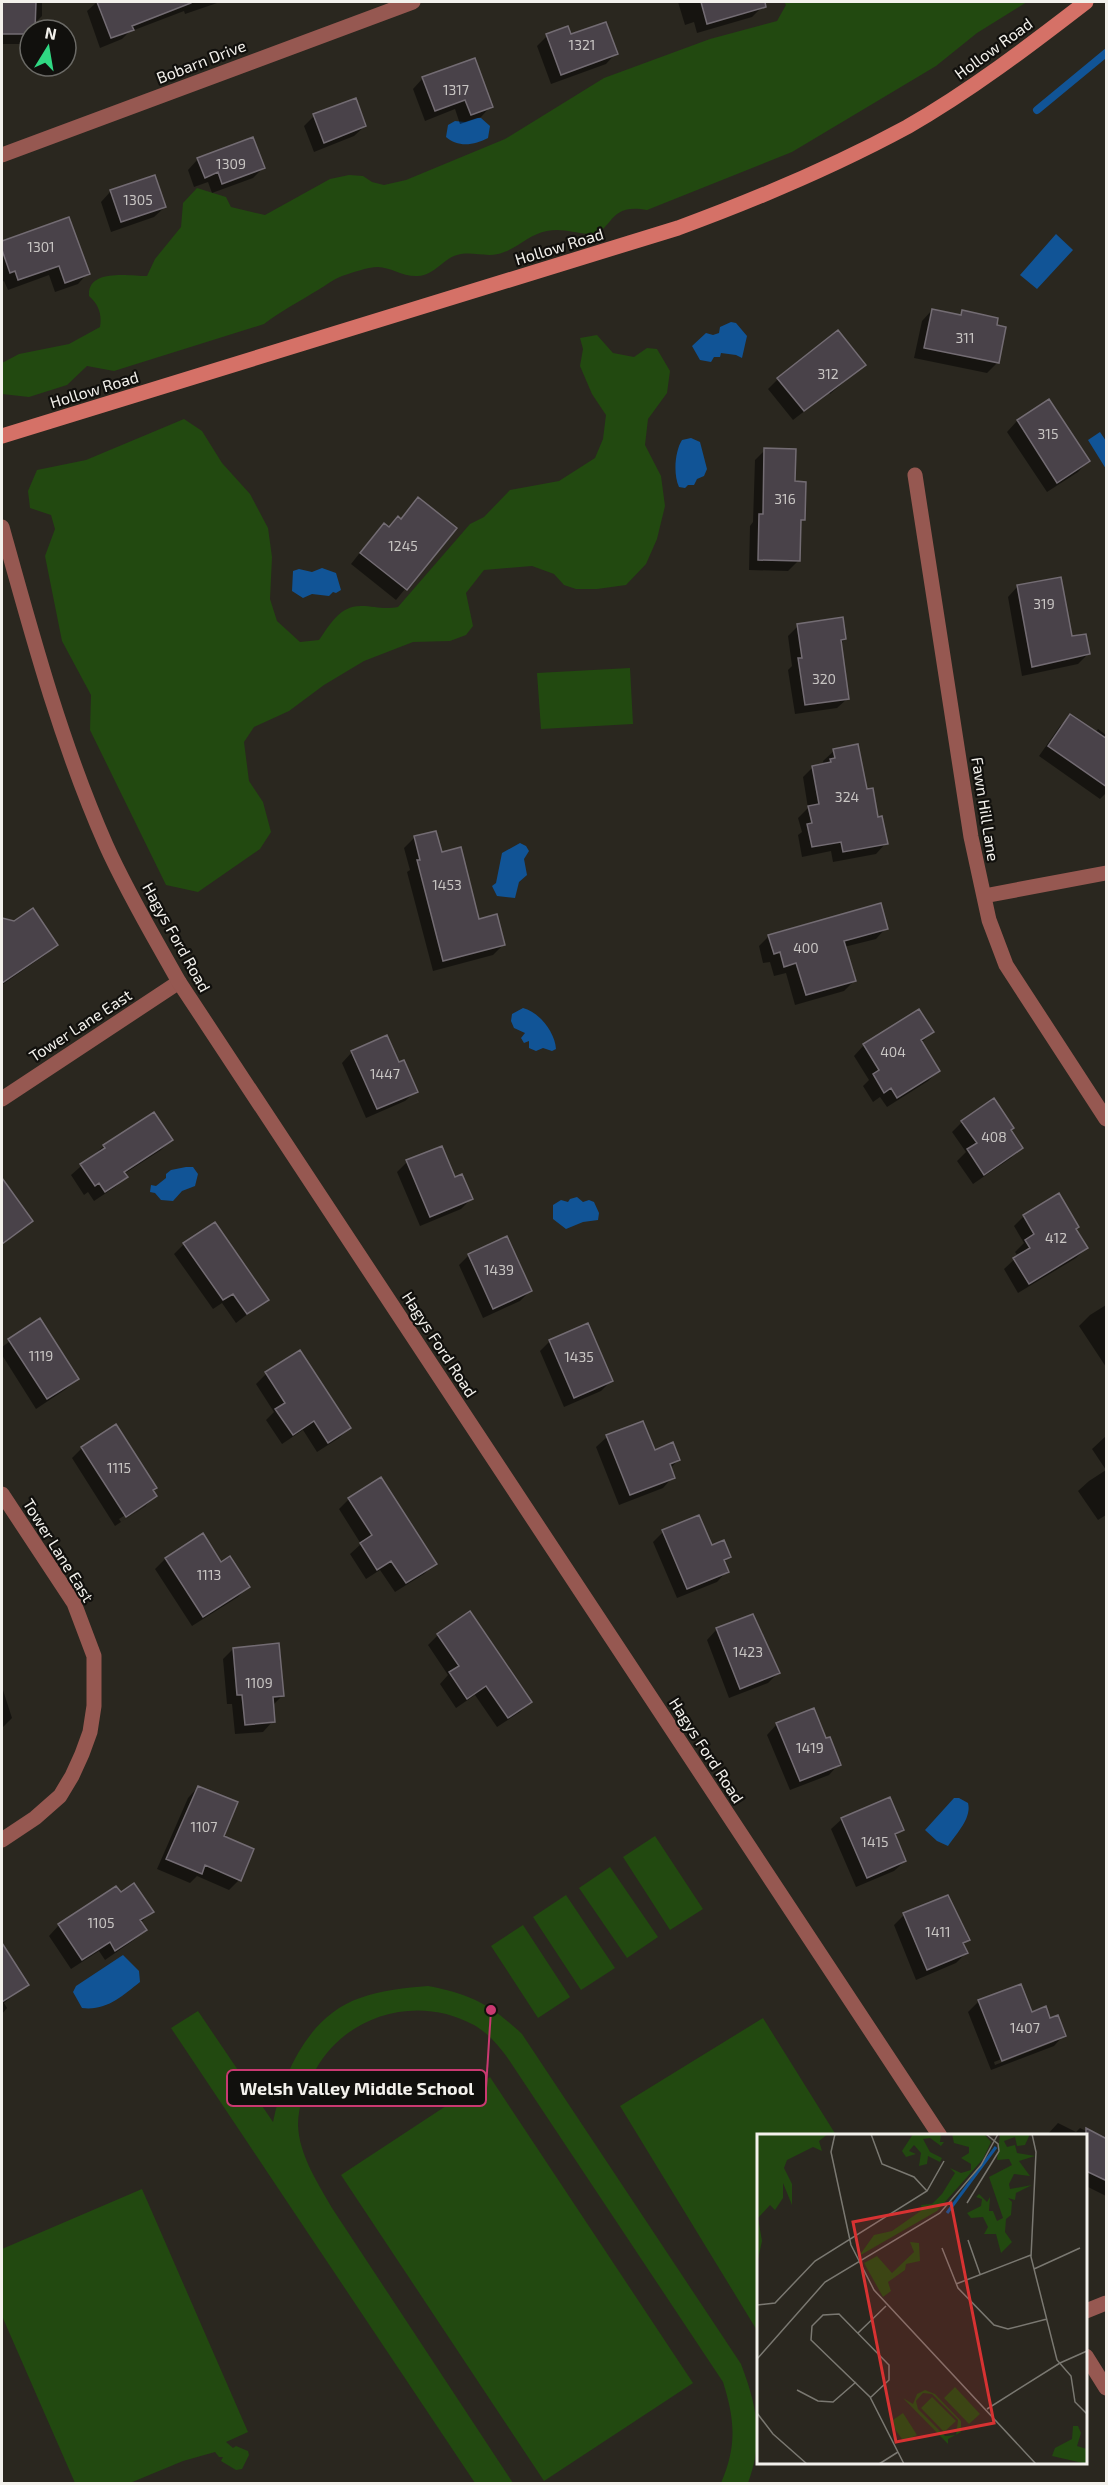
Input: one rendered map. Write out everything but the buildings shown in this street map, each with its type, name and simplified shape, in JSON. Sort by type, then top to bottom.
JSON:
[{"type":"main road","name":"Hollow Road","points":[[2,436],[678,228],[738,206],[799,181],[909,126],[965,91],[1086,2]]},
{"type":"street","name":"Bobarn Drive","points":[[2,155],[412,2]]},
{"type":"street","name":"Fawn Hill Lane","points":[[915,475],[971,837],[996,941],[1006,964],[1107,1119]]},
{"type":"street","name":"Hagys Ford Road","points":[[2,527],[42,667],[82,785],[107,846],[179,982],[939,2134]]},
{"type":"street","points":[[984,896],[1107,873]]},
{"type":"street","name":"Tower Lane East","points":[[2,1099],[179,982]]},
{"type":"street","name":"Tower Lane East","points":[[2,1494],[74,1603],[94,1656],[94,1706],[90,1732],[82,1754],[60,1796],[35,1818],[2,1840]]},
{"type":"street","points":[[1087,2311],[1107,2302]]},
{"type":"street","points":[[1087,2358],[1107,2388]]},
{"type":"green space","points":[[784,2],[1027,2],[977,33],[936,66],[792,152],[647,210],[624,211],[617,214],[602,230],[596,233],[547,231],[534,235],[498,254],[457,255],[429,273],[418,276],[383,267],[364,269],[336,279],[264,324],[114,371],[87,366],[67,385],[29,397],[2,394],[2,363],[19,354],[69,344],[100,327],[99,310],[89,296],[90,287],[102,277],[147,276],[155,259],[181,227],[183,203],[197,188],[226,197],[231,207],[265,215],[330,179],[349,175],[363,176],[372,182],[384,185],[406,180],[505,139],[604,78],[710,39],[777,21],[786,5]]},
{"type":"green space","points":[[597,335],[613,353],[634,357],[647,348],[657,349],[670,371],[667,393],[648,419],[645,445],[661,476],[665,506],[657,539],[646,564],[626,585],[597,589],[576,589],[564,585],[554,574],[532,566],[484,570],[466,593],[473,626],[466,635],[450,641],[413,642],[364,661],[324,685],[289,711],[254,727],[244,742],[249,781],[263,802],[271,832],[260,849],[198,892],[166,885],[90,730],[91,695],[62,641],[45,556],[55,529],[51,515],[30,508],[28,491],[37,470],[86,460],[184,419],[202,431],[222,463],[250,494],[268,528],[272,557],[270,599],[277,621],[300,642],[319,640],[336,617],[347,609],[361,606],[398,607],[470,524],[484,517],[510,490],[559,481],[595,458],[603,439],[606,415],[592,394],[580,366],[583,349],[580,338]]},
{"type":"green space","points":[[630,668],[633,724],[541,729],[537,673]]},
{"type":"green space","points":[[655,1836],[703,1909],[670,1930],[623,1857]]},
{"type":"green space","points":[[610,1867],[658,1937],[627,1958],[579,1888]]},
{"type":"green space","points":[[566,1895],[615,1968],[581,1990],[533,1917]]},
{"type":"green space","points":[[523,1925],[570,1997],[538,2018],[491,1946]]},
{"type":"green space","points":[[428,1986],[479,2002],[500,2015],[522,2034],[741,2364],[751,2394],[757,2438],[748,2483],[721,2483],[732,2445],[732,2421],[723,2382],[509,2060],[484,2032],[452,2016],[430,2011],[408,2011],[386,2015],[365,2023],[346,2035],[329,2050],[316,2069],[303,2095],[298,2125],[306,2158],[332,2208],[513,2483],[475,2483],[171,2028],[198,2011],[273,2122],[291,2066],[301,2048],[326,2018],[342,2006],[368,1995]]},
{"type":"green space","points":[[763,2018],[835,2134],[757,2134],[757,2330],[620,2106]]},
{"type":"green space","points":[[490,2077],[693,2383],[544,2481],[341,2175]]},
{"type":"green space","points":[[142,2189],[248,2432],[226,2442],[233,2448],[236,2446],[248,2451],[249,2455],[242,2469],[236,2470],[221,2461],[223,2457],[219,2457],[215,2452],[183,2461],[130,2483],[75,2483],[2,2316],[2,2249]]},
{"type":"water","points":[[481,118],[490,126],[488,138],[461,144],[446,137],[448,125],[455,121],[465,122]]},
{"type":"water","points":[[1056,234],[1073,250],[1037,289],[1020,275]]},
{"type":"water","points":[[731,322],[736,323],[747,336],[742,358],[721,353],[720,357],[714,357],[711,362],[700,360],[692,346],[706,333],[713,335],[719,333],[720,327]]},
{"type":"water","points":[[1100,432],[1106,441],[1106,469],[1088,440]]},
{"type":"water","points":[[691,438],[700,442],[707,469],[704,476],[697,479],[694,485],[679,487],[675,469],[678,450],[682,440]]},
{"type":"water","points":[[322,568],[336,573],[341,590],[329,596],[312,594],[303,598],[292,591],[293,571],[299,569],[312,572]]},
{"type":"water","points":[[520,843],[529,851],[524,859],[527,875],[519,882],[515,898],[497,896],[492,886],[496,883],[502,853]]},
{"type":"water","points":[[523,1008],[535,1014],[545,1024],[553,1036],[556,1049],[552,1051],[543,1048],[536,1051],[529,1048],[529,1041],[524,1043],[521,1038],[525,1033],[514,1028],[511,1021],[512,1014]]},
{"type":"water","points":[[193,1167],[198,1174],[195,1186],[182,1191],[173,1201],[161,1200],[155,1193],[150,1192],[151,1185],[156,1186],[166,1178],[166,1174],[171,1170]]},
{"type":"water","points":[[577,1197],[583,1202],[589,1200],[594,1202],[599,1213],[598,1220],[583,1222],[566,1229],[553,1219],[553,1205],[561,1200],[568,1202]]},
{"type":"water","points":[[954,1798],[968,1803],[969,1809],[963,1826],[948,1846],[937,1841],[925,1830]]},
{"type":"water","points":[[123,1955],[139,1971],[140,1982],[107,2005],[82,2008],[73,1992],[76,1986]]},
{"type":"waterway","points":[[1037,110],[1106,53]]},
{"type":"place","name":"Welsh Valley Middle School","points":[[491,2010]]}]
